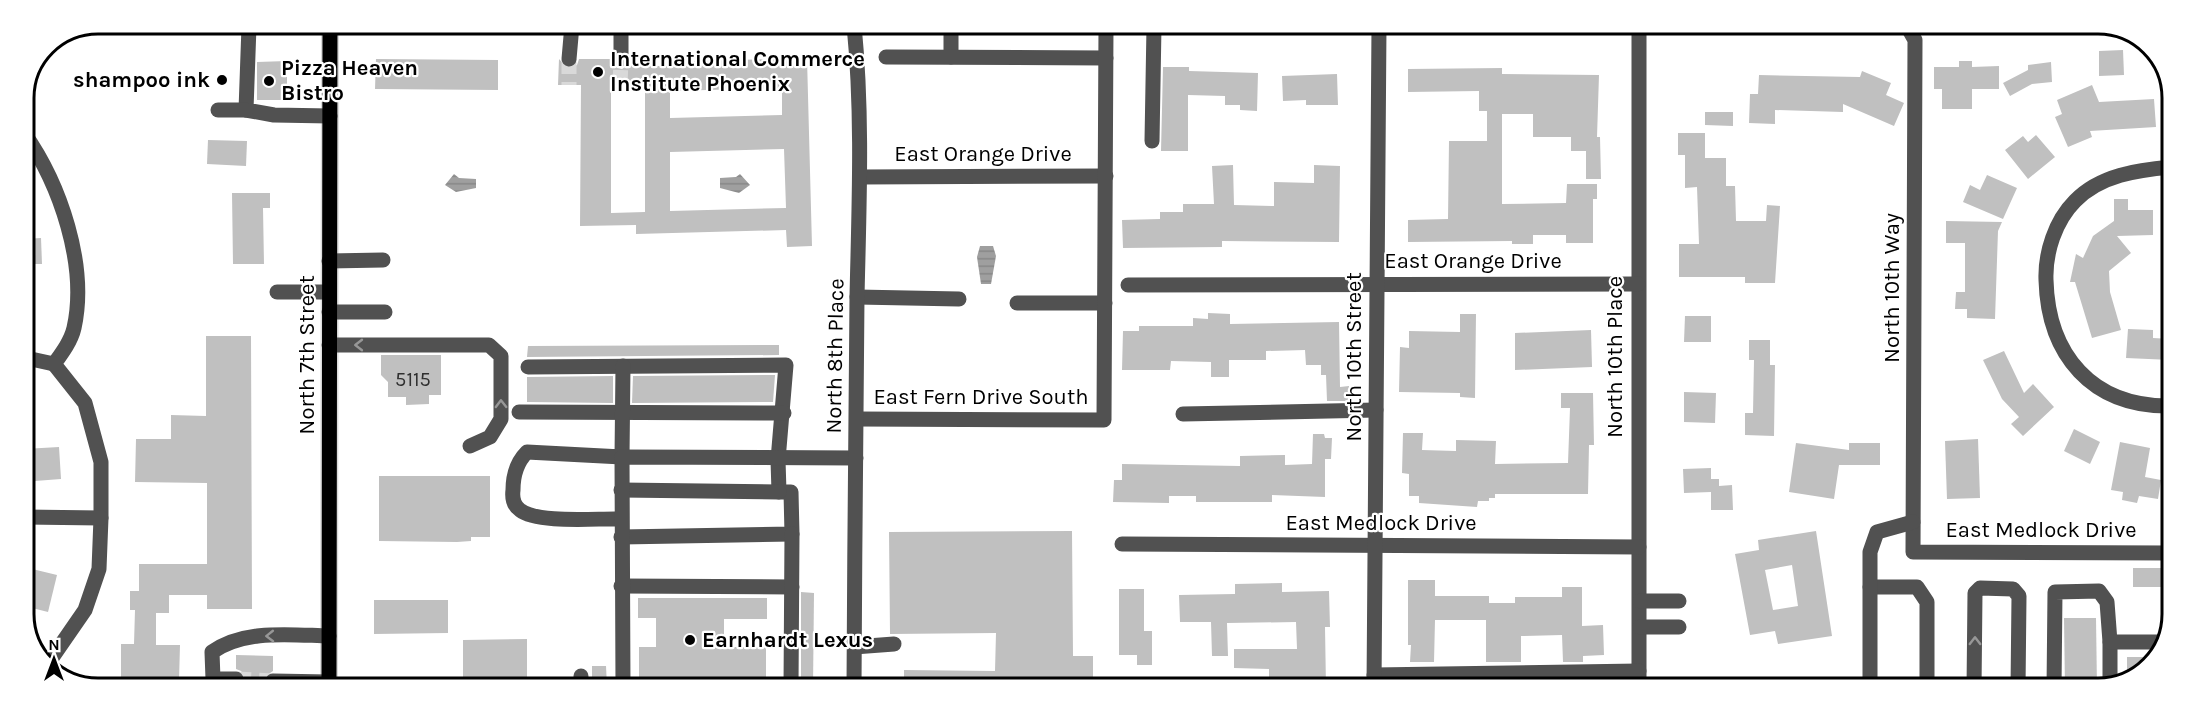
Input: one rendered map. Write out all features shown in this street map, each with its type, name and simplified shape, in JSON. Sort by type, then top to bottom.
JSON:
[{"type":"main road","name":"North 7th Street","points":[[329,678],[330,34]]},
{"type":"street","points":[[246,110],[249,34]]},
{"type":"street","points":[[569,59],[571,34]]},
{"type":"street","points":[[621,34],[621,59]]},
{"type":"street","name":"North 8th Place","points":[[854,678],[857,297],[861,177],[858,56],[855,34]]},
{"type":"street","points":[[951,34],[951,57]]},
{"type":"street","points":[[1017,303],[1105,303],[1106,34]]},
{"type":"street","points":[[1152,141],[1154,34]]},
{"type":"street","name":"North 10th Street","points":[[1374,678],[1379,34]]},
{"type":"street","name":"North 10th Place","points":[[1639,34],[1639,678]]},
{"type":"street","name":"North 10th Way","points":[[1912,34],[1915,40],[1913,552]]},
{"type":"street","points":[[886,57],[1106,58]]},
{"type":"street","points":[[218,110],[246,110],[274,115],[330,116]]},
{"type":"street","points":[[34,147],[54,186],[65,215],[75,270],[74,329],[54,364]]},
{"type":"street","points":[[2161,168],[2138,170],[2115,176],[2074,201],[2055,233],[2047,253],[2046,273],[2050,322],[2072,365],[2089,381],[2112,395],[2140,403],[2162,405]]},
{"type":"street","name":"East Orange Drive","points":[[861,177],[1106,176]]},
{"type":"street","points":[[329,261],[383,260]]},
{"type":"street","name":"East Orange Drive","points":[[1128,285],[1638,284]]},
{"type":"street","points":[[277,292],[329,292]]},
{"type":"street","points":[[857,297],[959,299]]},
{"type":"street","name":"East Fern Drive South","points":[[856,418],[1104,420],[1105,303]]},
{"type":"street","points":[[329,312],[385,312]]},
{"type":"street","points":[[329,345],[489,345],[496,348],[501,356],[501,419],[490,437],[470,446]]},
{"type":"street","points":[[35,360],[54,364],[85,403],[101,462],[99,569],[85,610],[52,658]]},
{"type":"street","points":[[528,367],[786,365],[784,412],[778,459],[779,492]]},
{"type":"street","points":[[623,366],[621,490],[623,678]]},
{"type":"street","points":[[1183,414],[1376,410]]},
{"type":"street","points":[[519,412],[784,412]]},
{"type":"street","points":[[621,519],[535,517],[520,511],[512,500],[519,460],[527,452],[622,457],[856,458]]},
{"type":"street","points":[[621,490],[791,492],[791,678]]},
{"type":"street","points":[[35,517],[101,518]]},
{"type":"street","points":[[1870,678],[1870,552],[1877,532],[1913,522]]},
{"type":"street","points":[[621,537],[792,534]]},
{"type":"street","name":"East Medlock Drive","points":[[1122,544],[1639,547]]},
{"type":"street","name":"East Medlock Drive","points":[[1913,552],[2162,553]]},
{"type":"street","points":[[621,586],[792,587]]},
{"type":"street","points":[[1870,587],[1917,587],[1927,602],[1927,678]]},
{"type":"street","points":[[1974,678],[1975,594],[1980,588],[2013,589],[2019,596],[2018,678]]},
{"type":"street","points":[[2054,678],[2055,592],[2099,591],[2107,602],[2110,677]]},
{"type":"street","points":[[1640,601],[1679,601]]},
{"type":"street","points":[[1640,627],[1679,627]]},
{"type":"street","points":[[213,678],[212,652],[227,641],[252,636],[329,636]]},
{"type":"street","points":[[2110,642],[2155,642]]},
{"type":"street","points":[[854,647],[894,644]]},
{"type":"street","points":[[1470,678],[1639,671]]},
{"type":"shaded area","points":[[454,174],[459,178],[476,179],[476,188],[456,192],[445,185]]},
{"type":"shaded area","points":[[740,174],[750,185],[739,193],[720,188],[720,178],[736,177]]},
{"type":"shaded area","points":[[980,246],[993,246],[996,256],[991,284],[981,284],[977,257]]},
{"type":"building","points":[[2123,50],[2124,75],[2099,76],[2099,51]]},
{"type":"building","points":[[807,58],[812,246],[787,247],[786,230],[636,234],[636,225],[580,226],[581,85],[558,85],[559,59],[568,69],[577,65],[579,59],[611,59],[616,67],[622,69],[629,64],[631,59],[634,59],[634,66],[695,66],[694,61]],"holes":[[[611,85],[645,85],[645,212],[611,213]],[[782,88],[782,115],[670,118],[670,91]],[[784,149],[786,208],[670,211],[670,152]]]},
{"type":"building","points":[[376,59],[498,60],[498,90],[375,89]]},
{"type":"building","points":[[287,61],[287,100],[257,100],[257,62]]},
{"type":"building","points":[[1959,61],[1972,61],[1972,67],[1999,66],[1999,89],[1972,89],[1972,109],[1942,109],[1942,89],[1934,89],[1934,67],[1959,67]]},
{"type":"building","points":[[2051,62],[2052,82],[2032,84],[2010,96],[2003,83],[2028,70],[2028,65]]},
{"type":"building","points":[[1163,67],[1189,67],[1189,71],[1258,73],[1257,111],[1240,110],[1240,105],[1225,105],[1225,96],[1188,95],[1188,151],[1161,151]]},
{"type":"building","points":[[1502,68],[1502,74],[1599,75],[1597,137],[1600,137],[1601,179],[1586,179],[1586,151],[1571,151],[1571,137],[1533,137],[1533,114],[1502,114],[1502,204],[1566,203],[1567,184],[1597,184],[1597,199],[1593,199],[1593,243],[1566,243],[1566,235],[1533,235],[1533,244],[1512,244],[1512,241],[1408,242],[1408,220],[1448,219],[1449,141],[1487,141],[1487,111],[1479,111],[1479,91],[1408,92],[1408,69]]},
{"type":"building","points":[[1862,71],[1891,83],[1886,95],[1904,103],[1894,126],[1843,104],[1843,112],[1775,110],[1775,124],[1749,123],[1750,94],[1758,94],[1759,75],[1860,77]]},
{"type":"building","points":[[1337,74],[1338,105],[1306,105],[1306,100],[1283,101],[1282,76]]},
{"type":"building","points":[[2092,85],[2099,102],[2154,99],[2156,127],[2090,131],[2092,137],[2068,147],[2055,117],[2062,114],[2057,100]]},
{"type":"building","points":[[1705,112],[1733,112],[1733,126],[1705,125]]},
{"type":"building","points":[[1678,133],[1705,133],[1705,158],[1726,158],[1726,186],[1735,186],[1736,221],[1766,221],[1767,205],[1780,206],[1775,283],[1745,283],[1745,277],[1679,277],[1679,244],[1699,244],[1697,187],[1685,188],[1685,155],[1678,155]]},
{"type":"building","points":[[2036,135],[2055,157],[2028,179],[2005,150],[2023,136],[2028,142]]},
{"type":"building","points":[[208,140],[247,141],[246,166],[207,164]]},
{"type":"building","points":[[1233,165],[1234,205],[1274,206],[1274,182],[1314,183],[1314,165],[1340,166],[1339,242],[1222,241],[1222,247],[1123,248],[1122,220],[1160,219],[1160,212],[1183,212],[1183,204],[1214,204],[1212,166]]},
{"type":"building","points":[[1987,175],[2017,188],[2003,219],[1963,202],[1970,185],[1980,190]]},
{"type":"building","points":[[232,193],[270,193],[270,208],[263,208],[264,264],[233,264]]},
{"type":"building","points":[[2114,199],[2128,199],[2128,210],[2153,210],[2153,235],[2117,236],[2131,253],[2109,271],[2110,292],[2121,330],[2092,338],[2075,282],[2070,282],[2076,254],[2083,258],[2093,236],[2114,221]]},
{"type":"building","points":[[1946,221],[2002,222],[1998,231],[1995,319],[1967,318],[1967,309],[1955,309],[1956,292],[1965,292],[1965,243],[1946,243]]},
{"type":"building","points":[[34,238],[41,238],[42,264],[34,264]]},
{"type":"building","points":[[1208,313],[1230,314],[1230,324],[1339,322],[1340,387],[1349,386],[1349,401],[1327,401],[1326,375],[1321,375],[1321,365],[1306,365],[1305,350],[1266,351],[1266,360],[1229,360],[1229,377],[1211,377],[1211,362],[1171,361],[1170,370],[1122,370],[1123,331],[1139,331],[1139,326],[1193,326],[1193,318],[1208,319]]},
{"type":"building","points":[[1460,314],[1476,314],[1475,398],[1460,397],[1460,393],[1399,392],[1400,347],[1409,348],[1409,331],[1460,332]]},
{"type":"building","points":[[1685,316],[1711,316],[1711,342],[1684,342]]},
{"type":"building","points":[[2128,329],[2153,330],[2153,338],[2161,338],[2162,360],[2126,358]]},
{"type":"building","points":[[1591,330],[1592,367],[1515,370],[1515,333]]},
{"type":"building","points":[[206,336],[251,336],[252,609],[207,609],[207,595],[169,595],[169,613],[156,613],[156,645],[180,645],[179,678],[121,678],[121,644],[134,644],[135,610],[130,610],[130,591],[139,591],[139,564],[207,564],[207,483],[135,482],[136,439],[171,439],[171,415],[206,416]]},
{"type":"building","points":[[1749,340],[1770,340],[1770,365],[1775,365],[1774,436],[1745,435],[1745,413],[1753,413],[1754,360],[1749,360]]},
{"type":"building","points":[[779,345],[779,355],[527,357],[528,346]]},
{"type":"building","points":[[2004,351],[2024,393],[2033,384],[2054,407],[2023,436],[2011,424],[2019,417],[2002,399],[1983,360]]},
{"type":"building","points":[[381,355],[441,355],[441,395],[429,395],[429,404],[406,405],[406,397],[388,397],[388,382],[381,375]]},
{"type":"building","points":[[775,375],[773,402],[632,403],[633,376]]},
{"type":"building","points":[[613,376],[613,403],[527,402],[527,377]]},
{"type":"building","points":[[1684,392],[1716,393],[1715,423],[1684,422]]},
{"type":"building","points":[[1561,393],[1593,393],[1594,445],[1589,445],[1588,494],[1495,494],[1495,498],[1489,498],[1489,501],[1478,501],[1477,507],[1419,503],[1419,496],[1409,496],[1409,474],[1402,473],[1403,433],[1423,433],[1422,450],[1456,451],[1456,440],[1496,441],[1495,464],[1568,463],[1570,408],[1561,408]]},
{"type":"building","points":[[2074,429],[2100,442],[2090,464],[2064,451]]},
{"type":"building","points":[[1313,434],[1324,434],[1325,438],[1332,438],[1331,459],[1325,459],[1325,497],[1272,495],[1272,502],[1196,502],[1196,496],[1169,496],[1169,503],[1113,502],[1114,480],[1122,480],[1122,464],[1240,466],[1240,456],[1285,455],[1285,465],[1312,464]]},
{"type":"building","points":[[1978,439],[1980,498],[1947,499],[1945,441]]},
{"type":"building","points":[[2120,442],[2150,448],[2145,477],[2161,480],[2158,499],[2139,496],[2137,503],[2122,500],[2123,492],[2111,490]]},
{"type":"building","points":[[1796,443],[1849,450],[1849,443],[1880,443],[1880,465],[1839,465],[1834,499],[1789,492]]},
{"type":"building","points":[[59,447],[61,479],[35,481],[35,448]]},
{"type":"building","points":[[1711,468],[1711,479],[1719,479],[1719,486],[1732,485],[1733,510],[1711,510],[1711,492],[1684,493],[1683,469]]},
{"type":"building","points":[[379,476],[490,476],[490,537],[471,537],[471,541],[457,542],[379,541]]},
{"type":"building","points":[[1072,531],[1073,656],[1093,656],[1093,678],[904,678],[904,670],[995,671],[996,633],[890,634],[889,532]]},
{"type":"building","points":[[1816,531],[1832,636],[1778,644],[1775,631],[1750,635],[1735,554],[1759,550],[1758,540]],"holes":[[[1792,565],[1798,606],[1773,610],[1765,570]]]},
{"type":"building","points":[[2133,568],[2162,568],[2162,587],[2133,587]]},
{"type":"building","points":[[35,570],[57,575],[48,612],[35,609]]},
{"type":"building","points":[[1408,580],[1435,580],[1435,596],[1489,596],[1489,603],[1515,603],[1515,597],[1562,597],[1562,587],[1582,587],[1582,626],[1603,625],[1604,655],[1583,656],[1583,662],[1563,662],[1562,635],[1521,636],[1521,662],[1486,662],[1486,620],[1435,620],[1434,662],[1410,662]]},
{"type":"building","points":[[1282,583],[1282,592],[1329,591],[1330,627],[1325,627],[1326,678],[1269,678],[1269,669],[1234,668],[1234,649],[1297,649],[1296,622],[1227,623],[1228,656],[1212,656],[1211,622],[1180,622],[1179,595],[1235,594],[1235,584]]},
{"type":"building","points":[[1119,589],[1144,589],[1144,631],[1152,631],[1152,665],[1137,665],[1137,655],[1119,655]]},
{"type":"building","points":[[801,592],[814,593],[813,678],[801,678]]},
{"type":"building","name":"Earnhardt Lexus","points":[[638,598],[767,598],[767,619],[724,619],[724,647],[766,647],[766,678],[639,678],[639,647],[656,647],[656,618],[638,618]]},
{"type":"building","points":[[374,600],[448,600],[448,633],[374,634]]},
{"type":"building","points":[[2064,618],[2096,618],[2097,678],[2065,678]]},
{"type":"building","points":[[527,639],[527,678],[463,678],[463,640]]},
{"type":"building","points":[[236,655],[273,656],[273,671],[264,678],[246,678],[241,671],[236,669]]},
{"type":"building","points":[[2127,657],[2146,657],[2136,665],[2127,671]]},
{"type":"building","points":[[592,666],[606,666],[607,678],[592,678]]},
{"type":"tunnel","points":[[569,59],[569,85]]},
{"type":"tunnel","points":[[620,85],[621,59]]},
{"type":"place","name":"International Commerce Institute Phoenix","points":[[598,72]]},
{"type":"place","name":"shampoo ink","points":[[222,80]]},
{"type":"place","name":"Pizza Heaven Bistro","points":[[269,81]]},
{"type":"place","name":"Earnhardt Lexus","points":[[690,640]]}]
